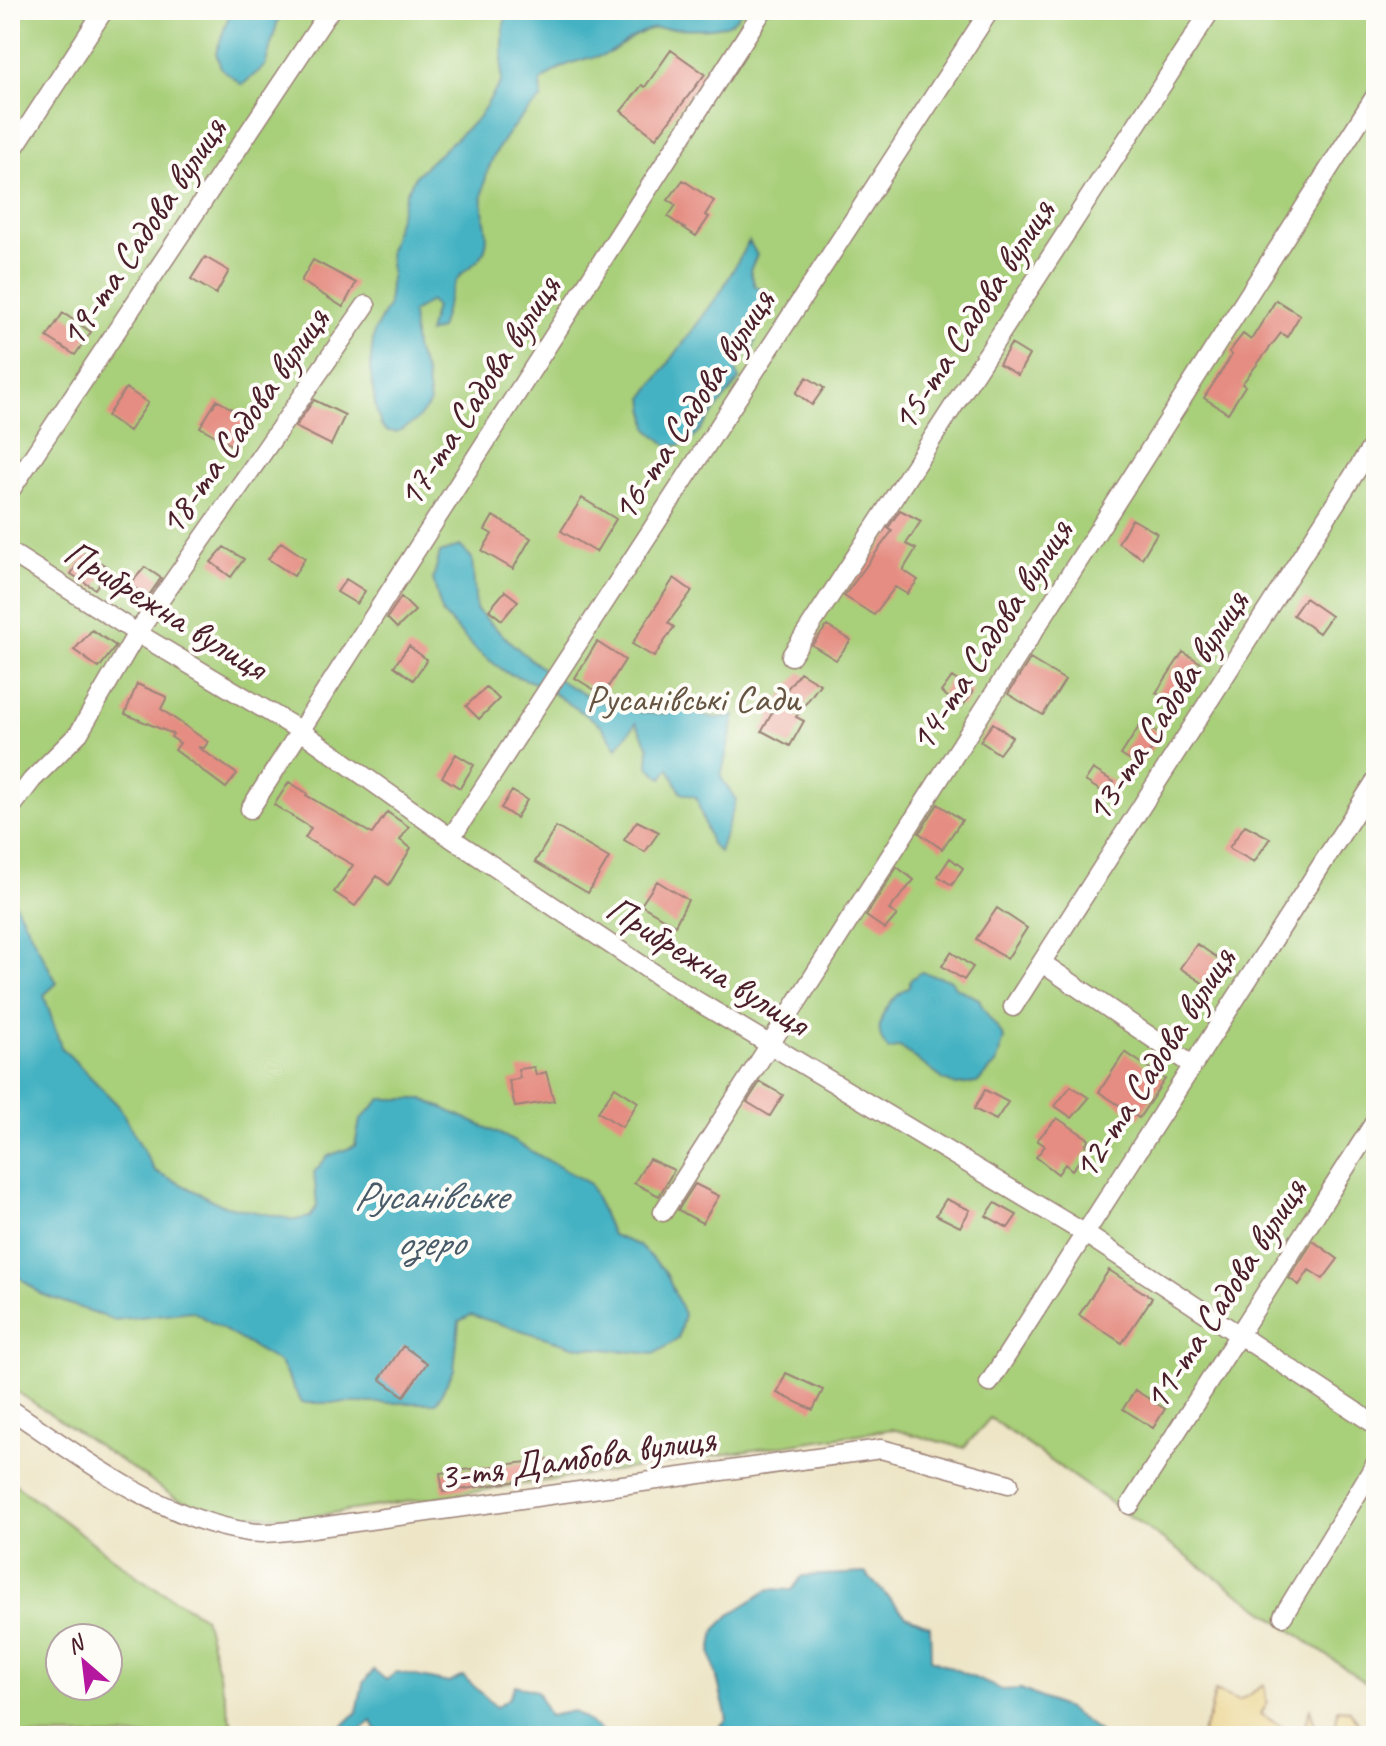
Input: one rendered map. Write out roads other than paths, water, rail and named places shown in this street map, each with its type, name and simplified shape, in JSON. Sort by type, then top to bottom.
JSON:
[{"type":"street","points":[[10,154],[104,10]]},
{"type":"street","name":"19-та Садова вулиця","points":[[10,491],[330,10]]},
{"type":"street","name":"17-та Садова вулиця","points":[[250,809],[763,10]]},
{"type":"street","name":"16-та Садова вулиця","points":[[451,838],[990,10]]},
{"type":"street","name":"15-та Садова вулиця","points":[[791,656],[1211,10]]},
{"type":"street","name":"14-та Садова вулиця","points":[[663,1212],[1376,95]]},
{"type":"street","name":"18-та Садова вулиця","points":[[10,809],[32,780],[79,733],[137,633],[366,305]]},
{"type":"street","name":"13-та Садова вулиця","points":[[1013,1007],[1376,440]]},
{"type":"street","name":"Прибрежна вулиця","points":[[10,552],[137,633],[301,731],[451,838],[682,992],[1084,1233],[1376,1425]]},
{"type":"street","name":"12-та Садова вулиця","points":[[989,1383],[1376,780]]},
{"type":"street","points":[[1042,963],[1192,1065]]},
{"type":"street","name":"11-та Садова вулиця","points":[[1130,1505],[1376,1120]]},
{"type":"street","name":"3-тя Дамбова вулиця","points":[[10,1409],[154,1502],[251,1533],[298,1530],[881,1449],[1009,1484]]},
{"type":"street","points":[[1283,1616],[1376,1463]]},
{"type":"water","points":[[231,10],[281,10],[265,66],[242,85],[221,68],[216,53]]},
{"type":"water","points":[[509,10],[567,10],[570,17],[599,19],[617,10],[741,10],[736,19],[715,27],[645,31],[609,53],[567,65],[541,81],[542,99],[508,133],[491,162],[483,193],[487,240],[482,256],[456,282],[440,329],[428,333],[435,307],[430,301],[412,313],[415,348],[426,374],[430,404],[416,421],[397,432],[387,431],[381,425],[376,410],[370,368],[374,332],[388,306],[391,274],[389,251],[406,193],[416,175],[478,118],[501,82],[504,24]]},
{"type":"water","points":[[749,241],[757,255],[750,270],[755,286],[773,295],[776,312],[758,328],[752,355],[731,351],[739,380],[689,444],[668,446],[648,429],[644,397],[722,290]]},
{"type":"water","points":[[460,546],[472,558],[476,609],[514,645],[556,678],[579,692],[628,710],[655,714],[689,711],[716,718],[735,716],[721,777],[736,800],[719,852],[711,844],[696,797],[681,793],[669,768],[662,778],[648,766],[649,747],[636,723],[617,748],[601,725],[541,685],[507,673],[477,651],[442,613],[433,579],[440,553]]},
{"type":"water","name":"Русанівське озеро","points":[[10,894],[57,983],[44,995],[61,1047],[118,1105],[155,1171],[222,1205],[295,1220],[310,1217],[317,1206],[314,1172],[328,1156],[355,1146],[360,1120],[381,1099],[423,1099],[504,1136],[590,1184],[612,1235],[638,1245],[665,1271],[684,1314],[678,1339],[654,1354],[573,1346],[471,1315],[459,1321],[454,1370],[436,1403],[302,1403],[280,1363],[192,1311],[114,1320],[41,1294],[10,1270]]},
{"type":"water","points":[[921,972],[951,980],[955,987],[979,999],[1004,1038],[996,1064],[977,1083],[955,1085],[900,1047],[889,1050],[883,1041],[880,1024],[883,1015],[894,999],[909,987],[910,980]]},
{"type":"water","points":[[865,1573],[906,1616],[930,1626],[931,1659],[1002,1690],[1021,1689],[1067,1709],[1102,1736],[711,1736],[727,1719],[711,1653],[715,1630],[732,1613],[770,1589],[792,1590],[802,1576]]},
{"type":"water","points":[[374,1670],[386,1680],[397,1672],[449,1683],[463,1676],[496,1707],[509,1698],[515,1685],[537,1691],[549,1716],[573,1711],[609,1736],[379,1736],[372,1721],[353,1736],[337,1731],[357,1712],[363,1683]]},
{"type":"park label","name":"Русанівські Сади","points":[[693,698]]}]
